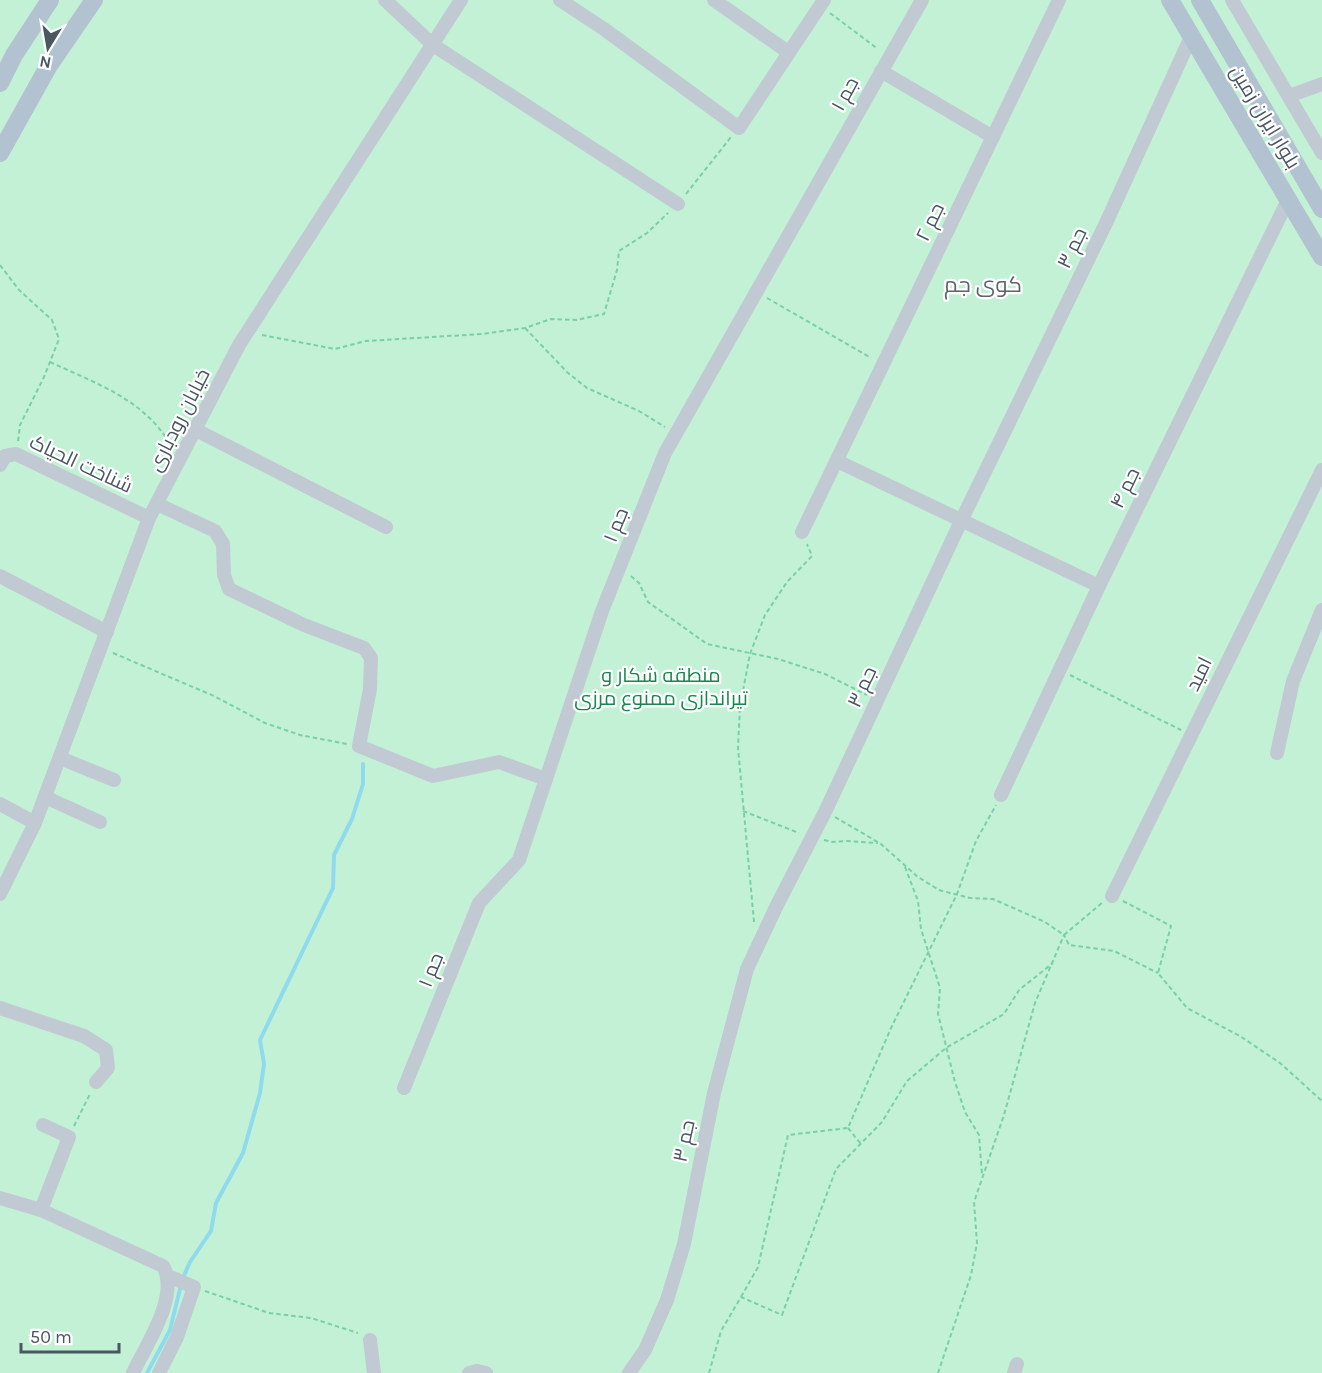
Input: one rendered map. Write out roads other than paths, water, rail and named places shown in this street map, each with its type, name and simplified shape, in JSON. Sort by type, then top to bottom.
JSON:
[{"type":"main road","points":[[0,82],[14,55],[50,0]]},
{"type":"main road","points":[[0,153],[48,67],[94,0]]},
{"type":"main road","name":"بلوار ایران زمین","points":[[1170,0],[1322,257]]},
{"type":"main road","name":"بلوار ایران زمین","points":[[1200,0],[1322,208]]},
{"type":"street","points":[[385,0],[433,45],[678,204]]},
{"type":"street","name":"خیابان رودباری","points":[[0,894],[35,823],[149,518],[248,332],[461,0]]},
{"type":"street","points":[[560,0],[604,29],[739,128],[822,3]]},
{"type":"street","points":[[714,0],[788,52]]},
{"type":"street","name":"جم ۱","points":[[404,1088],[479,903],[519,860],[602,611],[665,453],[922,0]]},
{"type":"street","name":"جم ۲","points":[[802,532],[1059,0]]},
{"type":"street","points":[[1232,0],[1322,153]]},
{"type":"street","name":"جم ۳","points":[[629,1373],[645,1350],[662,1310],[680,1255],[714,1093],[747,969],[825,812],[962,519],[1106,223],[1191,37]]},
{"type":"street","points":[[881,71],[993,137]]},
{"type":"street","points":[[1289,96],[1320,88]]},
{"type":"street","name":"جم ۴","points":[[1001,795],[1099,586],[1288,200]]},
{"type":"street","points":[[196,430],[386,527]]},
{"type":"street","name":"شناخت الحیاک","points":[[0,465],[5,456],[16,454],[149,518]]},
{"type":"street","points":[[837,461],[1099,586]]},
{"type":"street","name":"امید","points":[[1112,896],[1322,470]]},
{"type":"street","points":[[157,504],[215,531],[223,544],[224,575],[229,589],[304,626],[364,648],[371,658],[370,689],[359,746],[434,777],[499,762],[546,778]]},
{"type":"street","points":[[0,576],[107,632]]},
{"type":"street","points":[[1277,753],[1293,681],[1322,610]]},
{"type":"street","points":[[60,758],[114,780]]},
{"type":"street","points":[[45,797],[100,822]]},
{"type":"street","points":[[0,804],[35,823]]},
{"type":"street","points":[[0,1008],[84,1036],[106,1050],[108,1068],[96,1082]]},
{"type":"street","points":[[41,1210],[69,1137],[43,1125]]},
{"type":"street","points":[[0,1198],[41,1210],[146,1257],[163,1266],[180,1281]]},
{"type":"street","points":[[133,1373],[167,1302],[180,1281]]},
{"type":"street","points":[[159,1373],[177,1337],[180,1281]]},
{"type":"street","points":[[370,1340],[374,1373]]},
{"type":"street","points":[[469,1373],[477,1371],[486,1373]]},
{"type":"waterway","points":[[183,1278],[190,1262],[211,1231],[216,1203],[243,1153],[260,1093],[264,1064],[260,1040],[333,888],[334,855],[352,819],[363,784],[363,764]]},
{"type":"waterway","points":[[147,1373],[170,1330],[181,1285]]},
{"type":"district","name":"کوی جم","points":[[983,285]]},
{"type":"park label","name":"منطقه شکار و تیراندازی ممنوع مرزی","points":[[661,686]]}]
